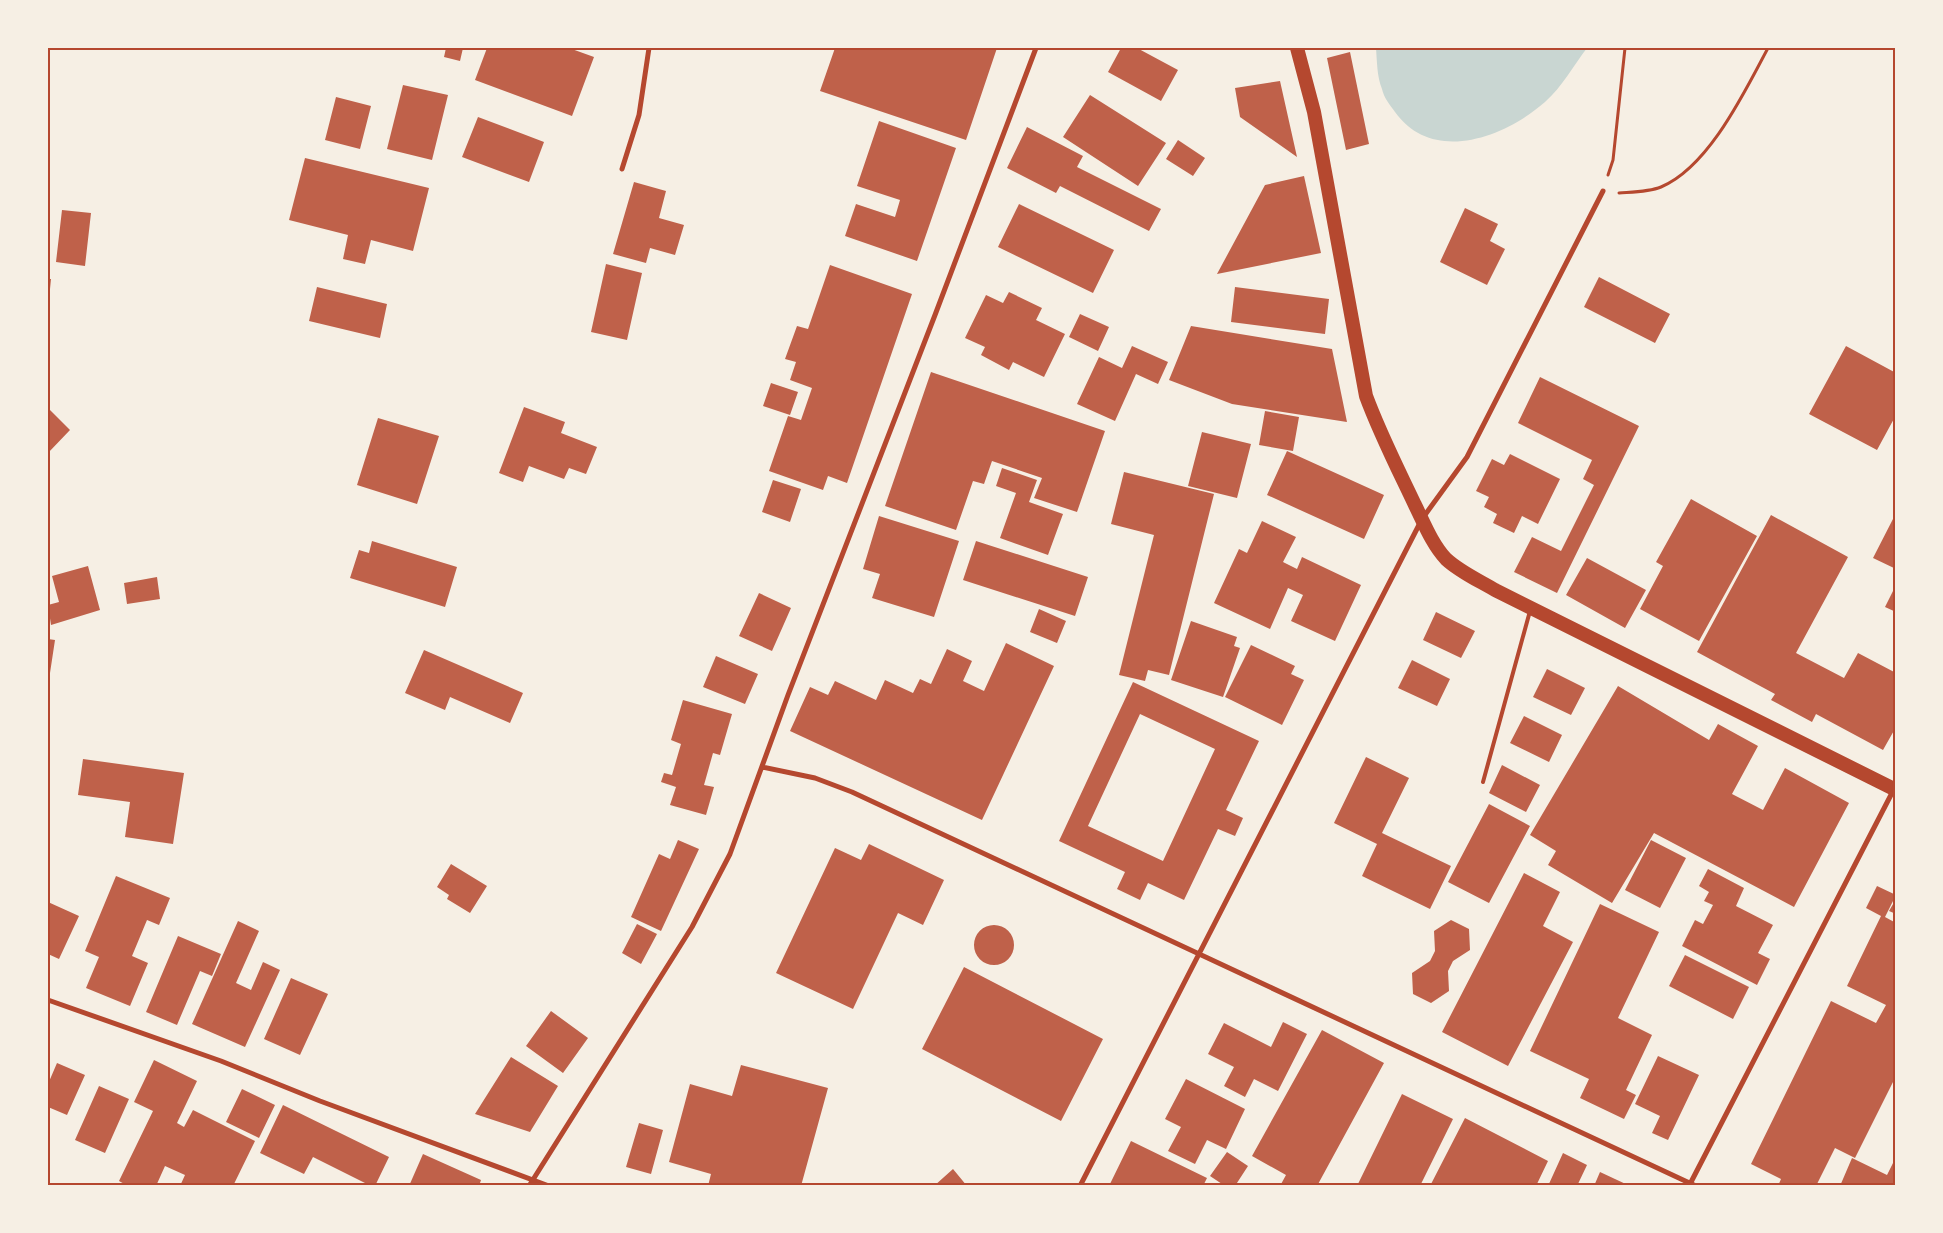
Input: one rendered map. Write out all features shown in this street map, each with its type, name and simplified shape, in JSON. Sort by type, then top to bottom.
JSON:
[{"type":"highway","points":[[1297,48],[1314,112],[1366,396],[1377,426],[1422,519],[1435,544],[1445,558],[1466,573],[1530,608],[1895,788]]},
{"type":"street","points":[[622,169],[639,115],[649,48]]},
{"type":"street","points":[[529,1186],[692,928],[730,854],[1036,48]]},
{"type":"street","points":[[1080,1186],[1422,519],[1471,450],[1602,191]]},
{"type":"street","points":[[762,767],[815,778],[852,792],[1692,1185],[1895,788]]},
{"type":"street","points":[[48,1000],[221,1061],[320,1101],[549,1186]]},
{"type":"lane","points":[[1483,782],[1530,608]]},
{"type":"path","points":[[1625,48],[1612,160],[1602,191],[1617,193],[1637,192],[1661,187],[1687,170],[1714,140],[1741,99],[1768,48]]},
{"type":"shaded area","points":[[1376,48],[1587,48],[1557,90],[1529,115],[1490,135],[1469,140],[1449,141],[1429,138],[1411,128],[1395,112],[1380,84]]},
{"type":"building","points":[[446,48],[463,48],[460,61],[444,57]]},
{"type":"building","points":[[487,48],[569,48],[594,57],[572,116],[475,80]]},
{"type":"building","points":[[835,48],[997,48],[966,140],[820,91]]},
{"type":"building","points":[[1121,48],[1137,48],[1178,70],[1161,101],[1108,72]]},
{"type":"building","points":[[1350,52],[1369,144],[1346,150],[1327,58]]},
{"type":"building","points":[[1280,81],[1297,157],[1240,117],[1235,88]]},
{"type":"building","points":[[403,85],[448,95],[432,160],[387,149]]},
{"type":"building","points":[[1090,95],[1166,143],[1138,186],[1063,137]]},
{"type":"building","points":[[336,97],[371,106],[360,149],[325,140]]},
{"type":"building","points":[[478,117],[544,142],[529,182],[462,157]]},
{"type":"building","points":[[879,121],[956,148],[917,261],[845,236],[856,204],[895,217],[900,200],[857,186]]},
{"type":"building","points":[[1027,127],[1083,156],[1077,167],[1161,209],[1149,231],[1060,186],[1056,193],[1007,168]]},
{"type":"building","points":[[1178,140],[1205,158],[1193,176],[1166,159]]},
{"type":"building","points":[[305,158],[429,188],[413,251],[371,240],[365,264],[343,259],[348,235],[289,220]]},
{"type":"building","points":[[1304,176],[1321,253],[1217,274],[1265,185]]},
{"type":"building","points":[[634,182],[666,191],[659,218],[684,225],[675,255],[650,248],[646,263],[613,254]]},
{"type":"building","points":[[1019,204],[1114,250],[1093,293],[998,247]]},
{"type":"building","points":[[1465,208],[1498,224],[1490,241],[1505,249],[1487,285],[1440,262]]},
{"type":"building","points":[[62,210],[91,213],[85,266],[56,262]]},
{"type":"building","points":[[606,264],[642,273],[627,340],[591,332]]},
{"type":"building","points":[[830,265],[912,294],[847,483],[828,476],[823,490],[769,471],[788,416],[801,420],[812,388],[790,380],[796,362],[785,359],[797,326],[808,329]]},
{"type":"building","points":[[1599,277],[1670,314],[1655,343],[1584,307]]},
{"type":"building","points":[[48,279],[51,279],[49,299],[48,299]]},
{"type":"building","points":[[317,287],[387,304],[380,338],[309,321]]},
{"type":"building","points":[[1235,287],[1329,299],[1325,334],[1231,322]]},
{"type":"building","points":[[1009,292],[1042,308],[1036,320],[1065,334],[1044,377],[1013,362],[1009,370],[981,355],[985,347],[965,338],[986,295],[1003,303]]},
{"type":"building","points":[[1080,314],[1109,327],[1098,351],[1069,337]]},
{"type":"building","points":[[1191,326],[1332,349],[1347,422],[1232,404],[1169,380]]},
{"type":"building","points":[[1132,346],[1168,362],[1158,384],[1136,374],[1115,421],[1077,404],[1099,357],[1122,368]]},
{"type":"building","points":[[1846,346],[1896,373],[1896,415],[1877,450],[1809,414]]},
{"type":"building","points":[[931,372],[1105,431],[1077,512],[1034,498],[1042,478],[992,461],[984,484],[973,481],[956,530],[885,506]]},
{"type":"building","points":[[1540,377],[1639,426],[1557,593],[1514,572],[1532,537],[1561,551],[1594,485],[1583,479],[1592,460],[1518,423]]},
{"type":"building","points":[[771,383],[798,392],[790,415],[763,406]]},
{"type":"building","points":[[524,407],[565,422],[561,433],[597,447],[586,474],[569,468],[564,479],[529,466],[523,482],[499,473]]},
{"type":"building","points":[[48,408],[70,430],[48,453]]},
{"type":"building","points":[[1265,411],[1299,417],[1293,451],[1259,445]]},
{"type":"building","points":[[378,418],[439,436],[417,504],[357,485]]},
{"type":"building","points":[[1202,432],[1251,444],[1237,498],[1188,486]]},
{"type":"building","points":[[1287,451],[1384,495],[1364,539],[1267,495]]},
{"type":"building","points":[[1510,454],[1560,479],[1538,524],[1522,516],[1514,533],[1493,523],[1497,514],[1484,507],[1489,497],[1476,491],[1492,459],[1504,465]]},
{"type":"building","points":[[1002,468],[1037,480],[1029,502],[1063,514],[1048,555],[1000,538],[1016,493],[996,486]]},
{"type":"building","points":[[1124,472],[1214,494],[1169,675],[1148,670],[1145,681],[1119,675],[1154,535],[1111,524]]},
{"type":"building","points":[[773,480],[801,489],[790,522],[762,512]]},
{"type":"building","points":[[1691,499],[1757,536],[1699,641],[1640,609],[1663,566],[1656,562]]},
{"type":"building","points":[[1771,515],[1848,557],[1796,653],[1844,678],[1858,653],[1896,673],[1896,727],[1883,750],[1816,714],[1812,722],[1771,700],[1775,694],[1697,652]]},
{"type":"building","points":[[879,516],[959,541],[934,617],[872,598],[880,574],[863,569]]},
{"type":"building","points":[[1894,517],[1896,517],[1896,569],[1873,558]]},
{"type":"building","points":[[1262,521],[1296,537],[1283,562],[1297,569],[1302,557],[1361,585],[1335,641],[1291,621],[1303,595],[1288,588],[1270,629],[1214,603],[1239,549],[1247,553]]},
{"type":"building","points":[[372,541],[457,567],[445,607],[350,578],[359,550],[369,553]]},
{"type":"building","points":[[976,541],[1088,577],[1075,616],[963,580]]},
{"type":"building","points":[[1587,558],[1646,590],[1625,628],[1566,595]]},
{"type":"building","points":[[88,566],[100,610],[51,625],[48,605],[59,602],[52,576]]},
{"type":"building","points":[[157,577],[160,599],[127,604],[124,583]]},
{"type":"building","points":[[1896,585],[1896,612],[1885,607]]},
{"type":"building","points":[[759,593],[791,608],[772,651],[739,636]]},
{"type":"building","points":[[1039,609],[1066,621],[1057,643],[1030,632]]},
{"type":"building","points":[[1436,612],[1475,631],[1461,658],[1423,640]]},
{"type":"building","points":[[1191,621],[1237,637],[1234,646],[1240,648],[1223,697],[1171,680]]},
{"type":"building","points":[[48,639],[55,640],[50,673],[48,673]]},
{"type":"building","points":[[1006,643],[1054,666],[982,820],[790,731],[810,687],[828,695],[835,681],[876,700],[885,680],[913,693],[920,679],[931,684],[947,649],[972,661],[963,681],[984,691]]},
{"type":"building","points":[[1251,645],[1295,666],[1291,674],[1304,680],[1282,725],[1225,697]]},
{"type":"building","points":[[424,650],[523,693],[510,723],[450,697],[445,710],[405,693]]},
{"type":"building","points":[[716,656],[758,674],[745,704],[703,687]]},
{"type":"building","points":[[1412,660],[1450,679],[1437,706],[1398,688]]},
{"type":"building","points":[[1547,669],[1585,688],[1571,715],[1533,697]]},
{"type":"building","points":[[1133,682],[1259,741],[1226,810],[1243,818],[1235,836],[1218,829],[1184,900],[1148,883],[1140,900],[1117,889],[1125,872],[1059,841]],"holes":[[[1140,714],[1215,749],[1163,861],[1088,826]]]},
{"type":"building","points":[[1618,686],[1709,740],[1718,724],[1758,746],[1732,794],[1763,810],[1785,768],[1849,803],[1794,907],[1654,833],[1612,903],[1548,865],[1556,851],[1530,835]]},
{"type":"building","points":[[683,700],[732,714],[720,755],[713,753],[704,785],[714,787],[706,815],[670,805],[676,787],[661,782],[664,773],[672,775],[681,744],[671,740]]},
{"type":"building","points":[[1524,716],[1562,735],[1549,762],[1510,743]]},
{"type":"building","points":[[1366,757],[1409,778],[1382,833],[1451,866],[1430,909],[1362,876],[1377,844],[1334,823]]},
{"type":"building","points":[[83,759],[184,773],[173,844],[125,837],[130,802],[78,795]]},
{"type":"building","points":[[1502,765],[1540,785],[1526,812],[1489,793]]},
{"type":"building","points":[[1489,804],[1530,826],[1489,903],[1448,882]]},
{"type":"building","points":[[678,840],[699,849],[661,931],[631,917],[659,854],[670,859]]},
{"type":"building","points":[[1651,840],[1686,858],[1660,908],[1625,890]]},
{"type":"building","points":[[869,844],[944,880],[923,925],[898,913],[853,1009],[776,973],[835,848],[861,860]]},
{"type":"building","points":[[451,864],[487,886],[470,913],[447,899],[449,895],[437,887]]},
{"type":"building","points":[[1708,869],[1744,888],[1736,906],[1773,925],[1758,953],[1770,959],[1757,985],[1682,946],[1695,920],[1703,924],[1713,905],[1704,901],[1709,892],[1699,886]]},
{"type":"building","points":[[1524,873],[1560,892],[1543,926],[1573,942],[1508,1066],[1442,1032]]},
{"type":"building","points":[[116,876],[170,898],[159,925],[147,920],[132,956],[148,963],[130,1006],[86,988],[99,957],[85,951]]},
{"type":"building","points":[[1877,886],[1896,895],[1885,917],[1896,923],[1896,1076],[1855,1158],[1835,1148],[1816,1186],[1778,1186],[1781,1179],[1751,1164],[1831,1001],[1876,1023],[1886,1005],[1847,986],[1881,916],[1866,908]]},
{"type":"building","points":[[1896,899],[1896,914],[1889,911]]},
{"type":"building","points":[[48,902],[79,916],[59,959],[48,954]]},
{"type":"building","points":[[1600,904],[1659,932],[1618,1018],[1652,1035],[1626,1090],[1636,1095],[1624,1119],[1580,1098],[1589,1079],[1530,1051]]},
{"type":"building","points":[[1451,920],[1469,929],[1470,950],[1453,961],[1448,971],[1449,991],[1431,1003],[1413,994],[1412,973],[1430,961],[1435,951],[1434,931]]},
{"type":"building","points":[[238,921],[259,931],[236,983],[251,990],[263,962],[280,970],[245,1047],[192,1024]]},
{"type":"building","points":[[637,924],[657,934],[641,964],[622,953]]},
{"type":"building","points":[[998,925],[1005,928],[1011,934],[1014,945],[1013,953],[1005,962],[998,965],[990,965],[983,962],[975,953],[974,941],[977,934],[986,926]]},
{"type":"building","points":[[178,936],[221,954],[212,976],[200,971],[177,1025],[146,1012]]},
{"type":"building","points":[[1685,955],[1749,987],[1733,1019],[1669,986]]},
{"type":"building","points":[[964,967],[1103,1039],[1061,1121],[922,1049]]},
{"type":"building","points":[[291,978],[328,994],[300,1055],[264,1039]]},
{"type":"building","points":[[551,1011],[588,1038],[563,1073],[526,1046]]},
{"type":"building","points":[[1283,1022],[1307,1034],[1278,1091],[1254,1079],[1245,1097],[1224,1086],[1234,1067],[1208,1054],[1224,1023],[1271,1047]]},
{"type":"building","points":[[1322,1030],[1384,1063],[1317,1186],[1280,1186],[1286,1175],[1252,1156]]},
{"type":"building","points":[[1658,1056],[1699,1075],[1668,1140],[1652,1133],[1660,1116],[1635,1104]]},
{"type":"building","points":[[511,1057],[558,1086],[530,1132],[475,1114]]},
{"type":"building","points":[[154,1060],[197,1081],[177,1123],[184,1127],[193,1110],[255,1141],[233,1186],[206,1186],[202,1183],[201,1186],[180,1186],[185,1175],[165,1166],[156,1186],[128,1186],[119,1181],[153,1111],[134,1102]]},
{"type":"building","points":[[57,1063],[85,1075],[67,1115],[48,1107],[48,1084]]},
{"type":"building","points":[[741,1065],[828,1088],[801,1186],[708,1186],[711,1174],[669,1162],[690,1084],[732,1096]]},
{"type":"building","points":[[1186,1079],[1245,1109],[1226,1149],[1207,1140],[1195,1164],[1168,1151],[1181,1127],[1165,1119]]},
{"type":"building","points":[[99,1086],[129,1099],[105,1153],[75,1140]]},
{"type":"building","points":[[242,1089],[275,1105],[259,1138],[226,1122]]},
{"type":"building","points":[[1402,1094],[1453,1119],[1420,1186],[1357,1186]]},
{"type":"building","points":[[283,1105],[389,1157],[375,1186],[371,1186],[313,1157],[304,1174],[260,1153]]},
{"type":"building","points":[[1465,1118],[1548,1161],[1536,1186],[1430,1186]]},
{"type":"building","points":[[639,1123],[663,1130],[651,1174],[626,1167]]},
{"type":"building","points":[[1131,1141],[1207,1178],[1203,1186],[1109,1186]]},
{"type":"building","points":[[1227,1152],[1248,1166],[1235,1186],[1225,1186],[1210,1176]]},
{"type":"building","points":[[1563,1153],[1587,1165],[1577,1186],[1548,1186]]},
{"type":"building","points":[[423,1154],[481,1180],[479,1186],[409,1186]]},
{"type":"building","points":[[1852,1158],[1887,1175],[1893,1163],[1896,1164],[1896,1186],[1840,1186]]},
{"type":"building","points":[[953,1169],[967,1186],[934,1186]]},
{"type":"building","points":[[1600,1172],[1630,1186],[1594,1186]]}]
